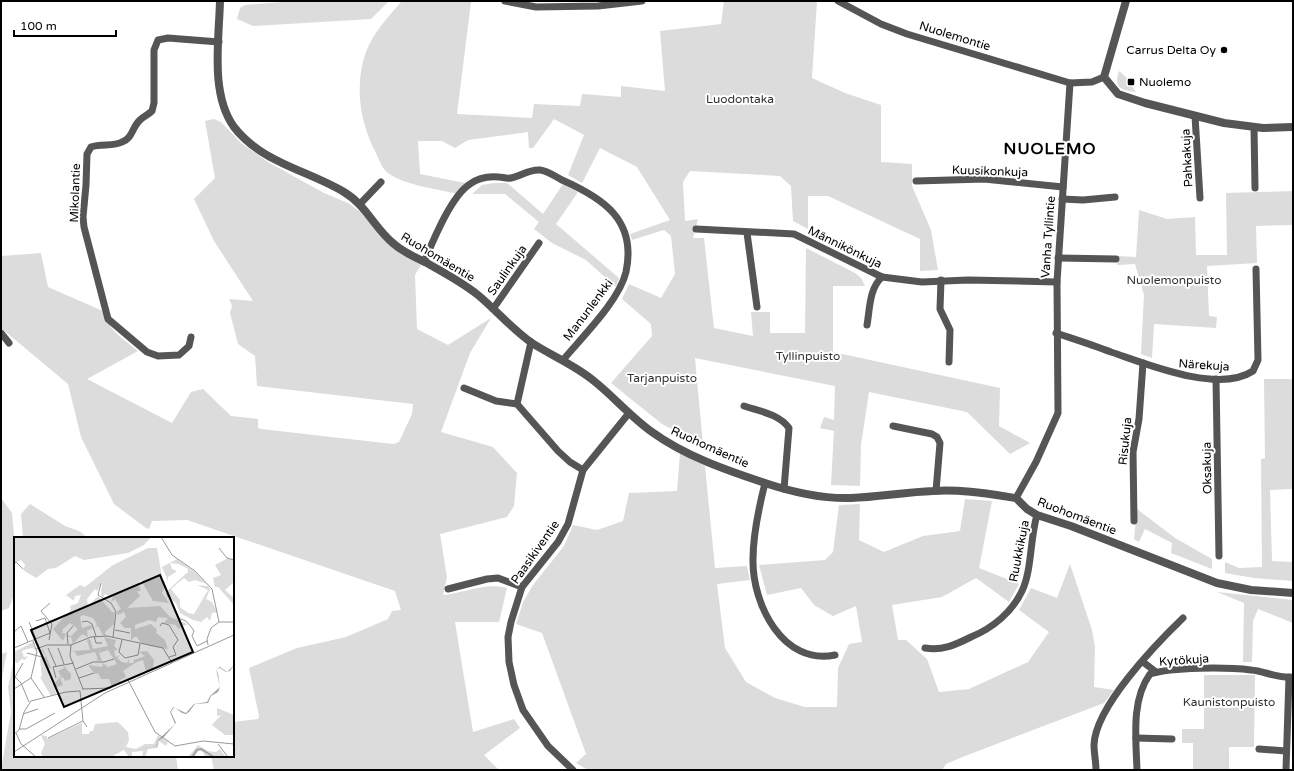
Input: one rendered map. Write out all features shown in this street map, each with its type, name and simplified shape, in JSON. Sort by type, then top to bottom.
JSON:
[{"type":"street","name":"Ruohomäentie","points":[[220,1],[220,96],[225,112],[242,135],[262,152],[285,165],[344,192],[360,204],[372,223],[392,243],[406,253],[462,283],[532,342],[595,381],[629,413],[670,444],[710,463],[765,483],[784,489],[817,496],[850,498],[936,491],[1016,498],[1027,509],[1037,515],[1071,526],[1217,583],[1251,590],[1293,593]]},
{"type":"street","points":[[506,1],[536,7],[598,6],[642,1]]},
{"type":"street","name":"Nuolemontie","points":[[838,1],[874,21],[907,34],[1070,83]]},
{"type":"street","points":[[1104,78],[1126,1]]},
{"type":"street","name":"Mikolantie","points":[[191,337],[189,346],[179,355],[158,356],[147,352],[113,325],[108,319],[84,227],[83,217],[87,154],[91,146],[122,142],[129,138],[134,126],[152,111],[154,103],[154,50],[158,40],[168,38],[219,42]]},
{"type":"street","points":[[1070,83],[1092,82],[1104,78]]},
{"type":"street","points":[[1104,78],[1112,89],[1123,96],[1195,116],[1254,127],[1293,127]]},
{"type":"street","name":"Vanha Tyllintie","points":[[1016,498],[1036,462],[1058,413],[1056,333],[1057,282],[1070,83]]},
{"type":"street","name":"Pahkakuja","points":[[1195,116],[1200,198]]},
{"type":"street","points":[[1254,127],[1255,188]]},
{"type":"street","name":"Manunlenkki","points":[[424,262],[436,234],[460,194],[469,184],[482,178],[497,176],[510,178],[529,171],[540,170],[578,186],[596,197],[612,210],[623,230],[628,250],[626,270],[623,284],[615,297],[563,360]]},
{"type":"street","name":"Kuusikonkuja","points":[[916,181],[984,179],[1063,187]]},
{"type":"street","points":[[360,204],[381,182]]},
{"type":"street","points":[[1062,200],[1115,198]]},
{"type":"street","name":"Männikönkuja","points":[[696,229],[747,233],[794,234],[882,277],[922,282],[941,280],[1057,282]]},
{"type":"street","points":[[747,233],[757,307]]},
{"type":"street","name":"Saulinkuja","points":[[493,309],[538,242]]},
{"type":"street","points":[[1058,258],[1116,259]]},
{"type":"street","name":"Närekuja","points":[[1056,333],[1176,374],[1216,379],[1239,378],[1253,371],[1257,365],[1256,269]]},
{"type":"street","points":[[867,325],[872,293],[875,284],[882,277]]},
{"type":"street","points":[[941,280],[940,308],[950,330],[949,362]]},
{"type":"street","points":[[1,333],[9,343]]},
{"type":"street","points":[[517,404],[532,342]]},
{"type":"street","name":"Risukuja","points":[[1134,521],[1133,452],[1139,419],[1143,363]]},
{"type":"street","name":"Oksakuja","points":[[1216,379],[1219,556]]},
{"type":"street","points":[[464,388],[496,400],[517,404],[558,451],[570,462],[583,470]]},
{"type":"street","points":[[744,406],[778,417],[785,421],[789,428],[784,489]]},
{"type":"street","name":"Paasikiventie","points":[[574,770],[548,746],[523,710],[514,685],[509,662],[508,637],[513,613],[522,587],[558,542],[568,524],[583,470],[629,413]]},
{"type":"street","points":[[893,426],[932,434],[937,437],[940,443],[936,491]]},
{"type":"street","points":[[765,483],[753,560],[754,580],[761,601],[768,618],[786,644],[799,652],[812,656],[825,657],[835,655]]},
{"type":"street","name":"Ruukkikuja","points":[[924,648],[937,650],[950,647],[991,628],[1004,616],[1022,590],[1033,527],[1037,515]]},
{"type":"street","points":[[448,589],[487,579],[498,578],[522,587]]},
{"type":"street","points":[[1096,770],[1094,745],[1098,728],[1111,703],[1142,662],[1183,618]]},
{"type":"street","points":[[1142,662],[1156,672]]},
{"type":"street","name":"Kytökuja","points":[[1137,770],[1136,738],[1140,692],[1150,674],[1156,672],[1206,669],[1250,670],[1291,677]]},
{"type":"street","points":[[1286,770],[1291,677]]},
{"type":"street","points":[[1136,738],[1172,739]]},
{"type":"street","points":[[1259,749],[1286,751]]},
{"type":"green space","points":[[294,1],[389,1],[371,19],[253,26],[237,19],[240,8],[245,5]]},
{"type":"green space","points":[[724,1],[817,1],[812,78],[845,93],[881,105],[881,162],[912,164],[912,186],[931,230],[938,270],[920,271],[920,239],[828,196],[808,196],[808,229],[793,221],[791,186],[780,176],[690,171],[683,182],[685,221],[698,219],[693,238],[704,238],[714,328],[753,336],[751,312],[770,312],[770,333],[805,333],[806,248],[855,273],[861,278],[865,286],[833,286],[833,352],[1000,388],[999,426],[1030,443],[1010,454],[967,412],[869,392],[861,445],[860,486],[831,485],[834,431],[820,428],[824,417],[834,420],[835,386],[695,358],[703,445],[662,424],[611,383],[652,336],[651,324],[622,299],[629,284],[661,298],[675,274],[671,236],[664,230],[632,240],[630,234],[670,220],[637,167],[600,148],[582,183],[568,175],[584,135],[554,119],[533,148],[529,148],[528,132],[468,140],[455,148],[442,141],[418,141],[420,174],[465,183],[458,194],[412,184],[388,173],[379,161],[364,124],[360,100],[360,75],[366,52],[373,38],[391,13],[401,2],[471,2],[457,114],[532,118],[534,104],[580,106],[582,94],[621,97],[621,86],[665,91],[660,31],[721,24]]},
{"type":"green space","points":[[1119,71],[1126,77],[1136,92],[1122,89],[1118,85],[1117,77]]},
{"type":"green space","points":[[214,119],[221,122],[241,143],[268,162],[324,193],[348,203],[359,211],[389,244],[402,255],[421,265],[415,275],[417,329],[448,345],[491,318],[470,353],[441,432],[493,447],[517,473],[514,506],[507,517],[440,534],[447,577],[443,595],[491,586],[507,588],[499,622],[455,622],[473,732],[514,719],[520,728],[484,755],[499,770],[214,770],[211,757],[234,757],[234,722],[258,719],[259,716],[249,668],[297,648],[346,637],[388,619],[392,611],[401,610],[395,591],[187,520],[152,521],[149,529],[146,528],[114,504],[81,437],[68,384],[1,328],[1,256],[41,253],[48,287],[105,312],[106,318],[113,329],[122,339],[138,351],[87,379],[172,423],[191,392],[203,389],[231,416],[258,419],[258,428],[261,429],[394,444],[399,442],[412,414],[413,404],[257,386],[255,356],[238,344],[230,313],[232,306],[229,299],[253,301],[214,241],[194,199],[215,178],[205,121]]},
{"type":"green space","points":[[507,183],[543,214],[563,184],[578,192],[556,224],[619,278],[616,287],[586,260],[552,243],[534,229],[539,222],[505,194],[472,194],[482,185]]},
{"type":"green space","name":"Nuolemonpuisto","points":[[1293,191],[1293,225],[1256,226],[1257,263],[1207,266],[1209,316],[1217,317],[1216,328],[1154,324],[1152,358],[1141,354],[1144,295],[1135,264],[1117,265],[1117,256],[1136,257],[1139,210],[1167,219],[1195,217],[1196,255],[1227,255],[1226,193]]},
{"type":"green space","points":[[1264,379],[1293,379],[1293,489],[1270,490],[1272,561],[1293,562],[1293,581],[1254,578],[1225,573],[1225,562],[1239,568],[1262,567],[1261,459],[1265,458]]},
{"type":"green space","points":[[680,453],[705,466],[715,568],[747,566],[750,580],[717,584],[725,648],[746,682],[775,698],[805,707],[837,707],[838,668],[849,644],[862,642],[856,606],[833,616],[814,605],[801,588],[767,595],[759,565],[825,560],[833,552],[839,505],[860,504],[859,540],[884,552],[923,536],[960,531],[965,499],[992,501],[979,568],[1019,584],[1009,602],[976,578],[942,597],[892,605],[898,640],[906,640],[927,659],[939,692],[969,689],[1028,662],[1049,632],[1019,610],[1031,588],[1057,598],[1070,564],[1092,630],[1095,647],[1094,687],[1114,690],[1104,703],[960,758],[946,764],[942,770],[588,770],[576,763],[586,754],[542,633],[516,624],[523,602],[533,585],[564,546],[573,525],[597,530],[623,521],[629,493],[677,491]]},
{"type":"green space","points":[[1,498],[12,513],[14,537],[14,595],[9,608],[1,611]]},
{"type":"green space","points":[[30,504],[65,526],[79,531],[87,537],[23,537],[21,514]]},
{"type":"green space","points":[[1137,509],[1175,538],[1212,559],[1212,569],[1171,553],[1172,543],[1145,529],[1139,542],[1134,539]]},
{"type":"green space","points":[[1217,592],[1293,600],[1293,623],[1258,609],[1253,621],[1252,662],[1243,662],[1244,603]]},
{"type":"green space","points":[[7,652],[1,682],[1,654]]},
{"type":"green space","points":[[14,660],[14,757],[176,757],[178,770],[1,770],[11,712],[8,687]]},
{"type":"green space","name":"Kaunistonpuisto","points":[[1204,675],[1255,675],[1254,747],[1229,747],[1229,770],[1193,770],[1193,743],[1182,743],[1182,729],[1204,729]]},
{"type":"place","name":"Carrus Delta Oy","points":[[1224,50]]},
{"type":"place","name":"Nuolemo","points":[[1131,82]]},
{"type":"district","name":"NUOLEMO","points":[[1050,149]]},
{"type":"park label","name":"Luodontaka","points":[[740,99]]},
{"type":"park label","name":"Tyllinpuisto","points":[[808,356]]},
{"type":"park label","name":"Tarjanpuisto","points":[[662,378]]}]
